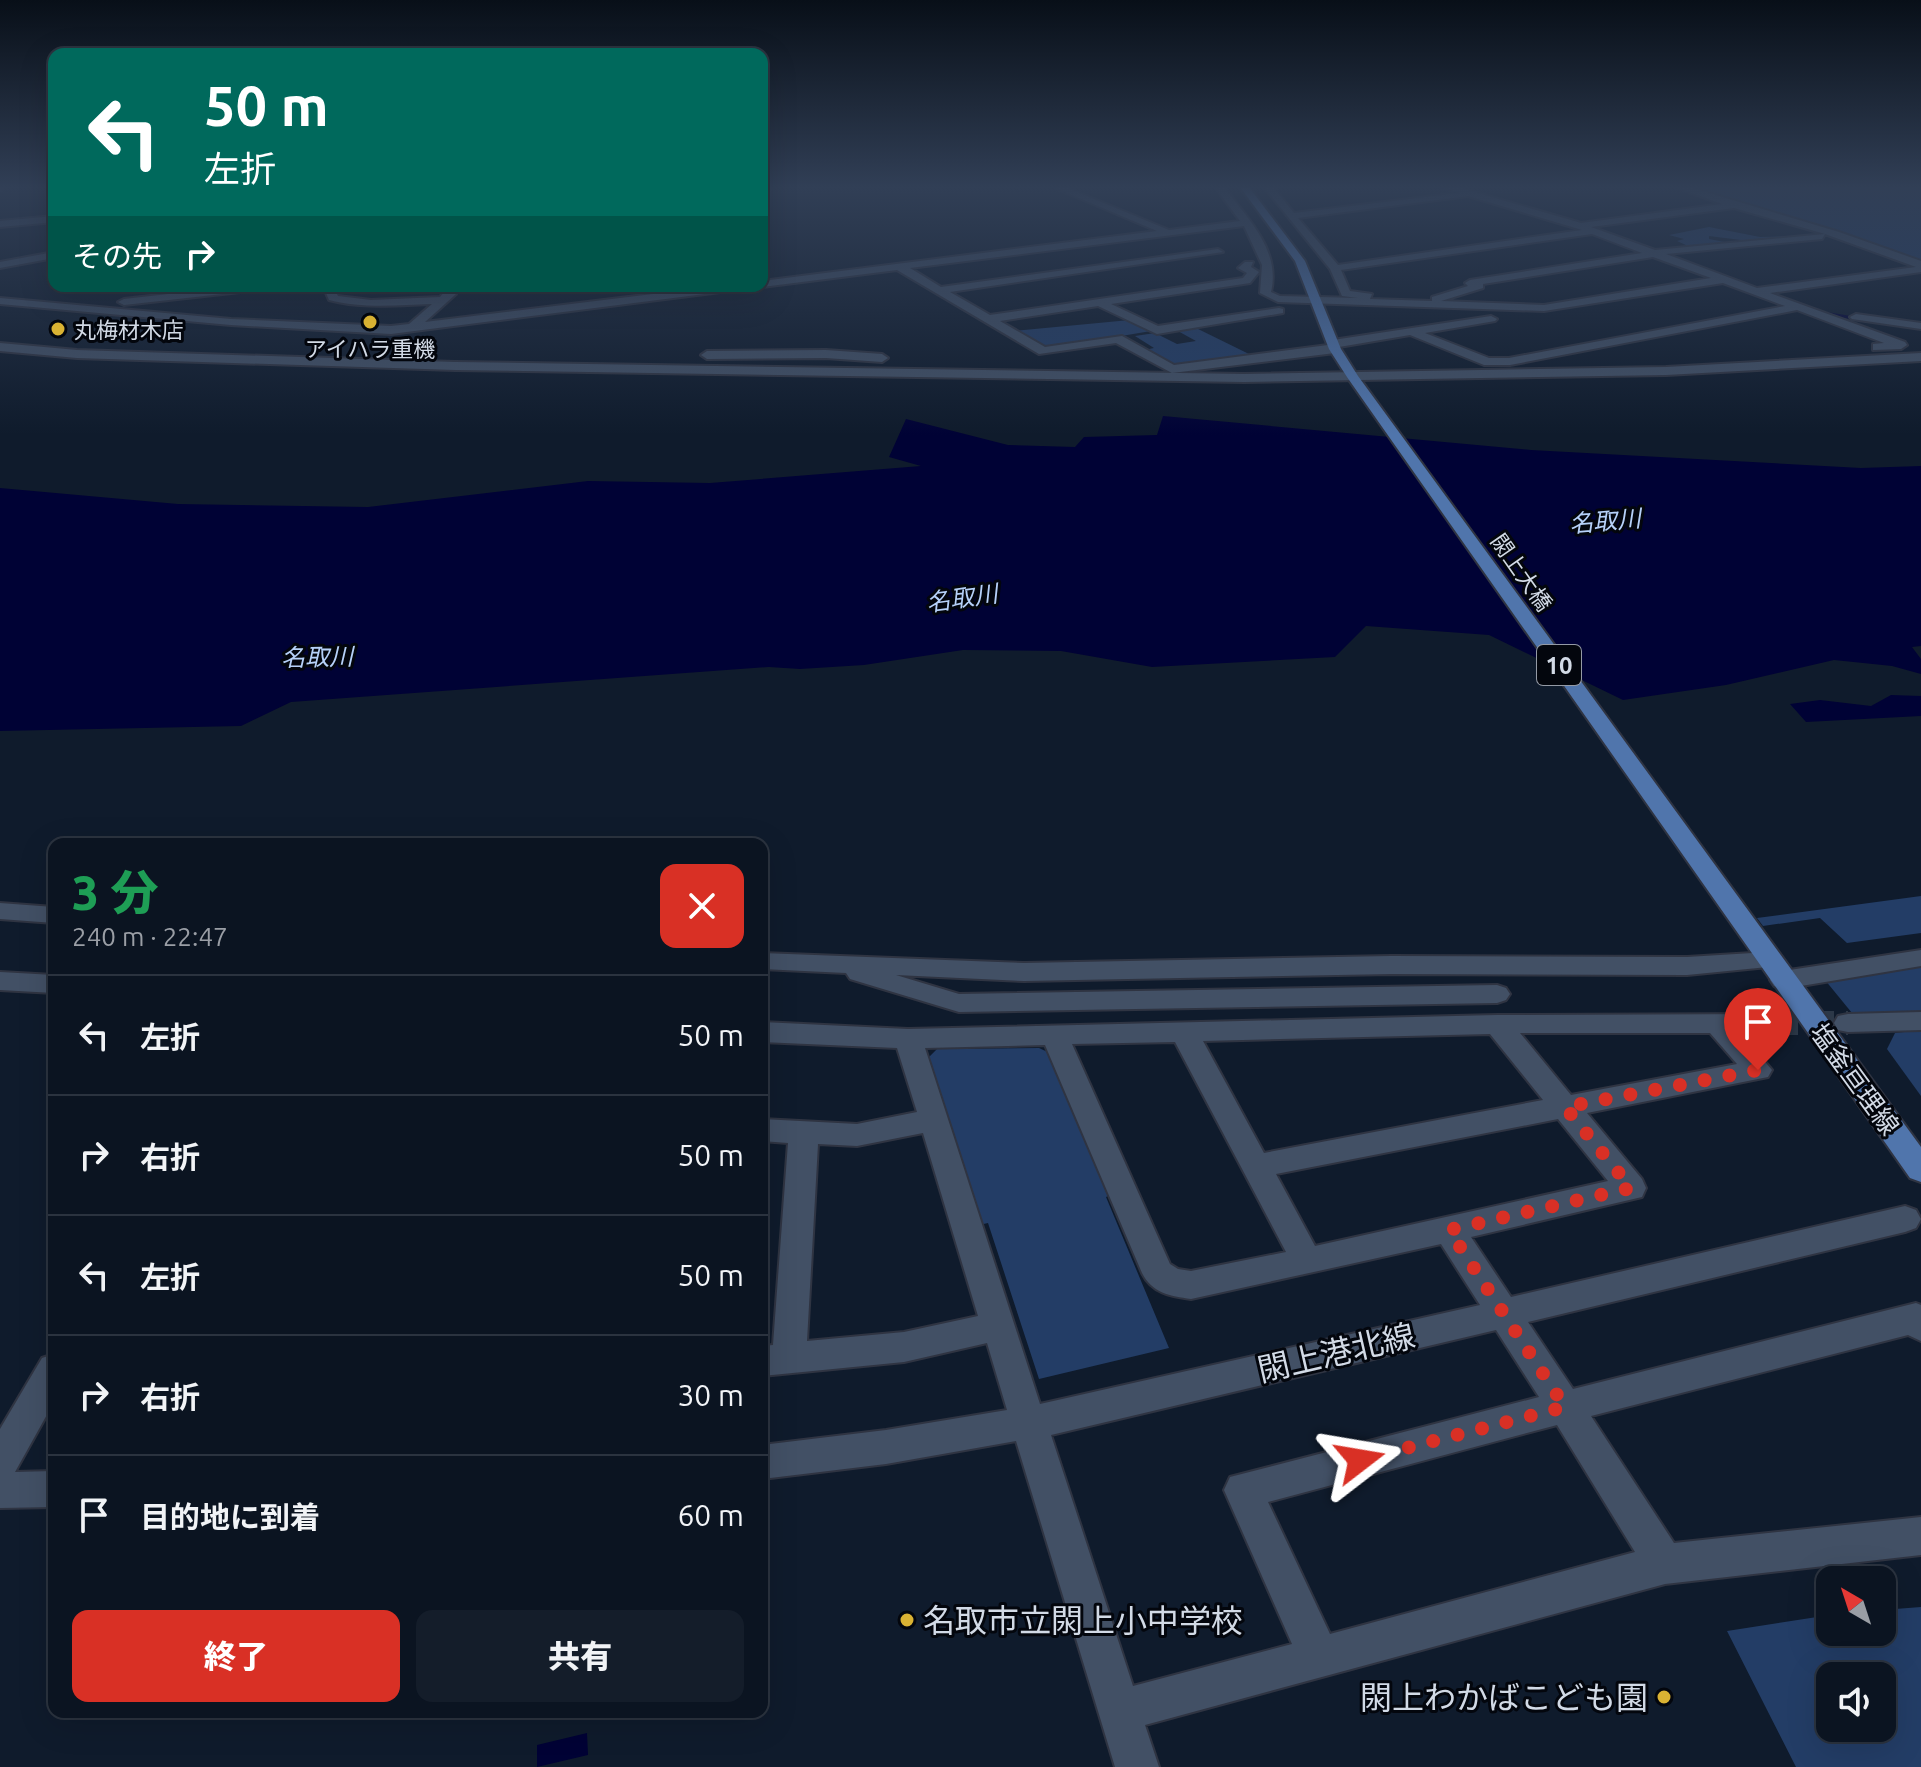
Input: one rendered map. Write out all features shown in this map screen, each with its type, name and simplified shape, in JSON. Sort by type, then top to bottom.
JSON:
[{"type":"main road","name":"10","points":[[1303,269],[1334,347],[1354,379]]},
{"type":"main road","name":"閖上大橋","points":[[1354,379],[1771,963]]},
{"type":"main road","name":"塩釜亘理線","points":[[1771,963],[1921,1170]]},
{"type":"street","points":[[768,283],[872,269]]},
{"type":"street","points":[[904,269],[1043,351],[1118,339],[1172,369]]},
{"type":"street","points":[[939,290],[1101,269]]},
{"type":"street","points":[[988,319],[1246,281],[1254,272],[1247,269]]},
{"type":"street","points":[[1270,269],[1271,278],[1265,293],[1268,296],[1316,301],[1508,308],[1558,307],[1724,279]]},
{"type":"street","points":[[688,354],[826,354],[951,363],[1172,369],[1334,347],[1510,316],[1504,302],[1346,294],[1336,269]]},
{"type":"street","points":[[1434,300],[1479,286],[1470,283],[1553,269]]},
{"type":"street","points":[[1699,269],[1901,345]]},
{"type":"street","points":[[1756,291],[1904,269]]},
{"type":"street","points":[[1072,272],[1127,299]]},
{"type":"street","points":[[82,309],[219,292]]},
{"type":"street","points":[[330,292],[333,298],[371,303],[444,300]]},
{"type":"street","points":[[388,350],[453,292]]},
{"type":"street","points":[[0,301],[260,324],[378,330],[697,292]]},
{"type":"street","points":[[1100,303],[1157,330],[1279,311]]},
{"type":"street","points":[[1510,361],[1804,308],[1921,326]]},
{"type":"street","points":[[1412,332],[1488,362],[1698,357],[1921,345]]},
{"type":"street","points":[[0,347],[77,354],[454,366],[1354,379],[1666,371],[1921,357]]},
{"type":"street","points":[[454,366],[449,362],[388,350],[278,354],[282,350],[388,350],[462,352]]},
{"type":"street","points":[[0,911],[48,915]]},
{"type":"street","points":[[768,961],[1024,972],[1391,965],[1687,966],[1921,958]]},
{"type":"street","points":[[822,962],[959,1003],[1497,994]]},
{"type":"street","points":[[0,981],[48,984]]},
{"type":"street","points":[[1848,1023],[1921,1021]]},
{"type":"street","points":[[1257,1166],[1758,1070],[1717,1023]]},
{"type":"street","points":[[768,1032],[908,1039],[1497,1024],[1774,1023]]},
{"type":"street","points":[[1055,1037],[1158,1273],[1164,1278],[1191,1285],[1631,1188],[1497,1024]]},
{"type":"street","points":[[1185,1034],[1307,1261]]},
{"type":"street","points":[[908,1039],[1137,1767]]},
{"type":"street","points":[[768,1130],[857,1135],[933,1120]]},
{"type":"street","points":[[804,1133],[775,1361],[904,1347],[998,1326]]},
{"type":"street","name":"閖上港北線","points":[[768,1461],[849,1454],[1028,1423],[1905,1219]]},
{"type":"street","points":[[1449,1230],[1665,1564]]},
{"type":"street","points":[[1319,1657],[1243,1490],[1916,1318],[1921,1326]]},
{"type":"street","points":[[0,1463],[48,1384]]},
{"type":"street","points":[[0,1490],[48,1489]]},
{"type":"street","points":[[1120,1711],[1665,1564],[1921,1536]]},
{"type":"shaded area","points":[[1130,320],[1151,331],[1044,349],[1013,331]]},
{"type":"shaded area","points":[[1194,327],[1249,354],[1175,366],[1144,350],[1154,348],[1135,336],[1155,333],[1177,344],[1196,341],[1176,330]]},
{"type":"shaded area","points":[[1921,896],[1921,933],[1847,943],[1820,918],[1763,926],[1757,918]]},
{"type":"shaded area","points":[[1921,964],[1921,1011],[1852,1013],[1825,980]]},
{"type":"shaded area","points":[[1921,1030],[1921,1096],[1887,1049],[1895,1033]]},
{"type":"shaded area","points":[[1039,1048],[1054,1055],[1113,1194],[1106,1197],[1169,1348],[1039,1379],[988,1223],[979,1225],[927,1059],[937,1049]]},
{"type":"shaded area","points":[[1921,1607],[1921,1767],[1796,1767],[1727,1631],[1816,1617],[1816,1646],[1896,1646],[1896,1609]]},
{"type":"water","name":"名取川","points":[[1163,416],[1531,450],[1861,468],[1921,466],[1921,646],[1912,647],[1921,659],[1921,674],[1892,666],[1834,660],[1726,685],[1623,700],[1489,635],[1366,626],[1335,657],[1152,667],[1061,651],[963,650],[864,665],[800,669],[769,667],[291,702],[241,726],[0,731],[0,488],[178,504],[368,507],[588,481],[710,483],[921,466],[889,457],[906,419],[1008,445],[1075,447],[1084,437],[1157,435]]},
{"type":"water","points":[[1891,695],[1921,696],[1921,716],[1806,722],[1790,704],[1820,700],[1871,706]]},
{"type":"water","points":[[587,1733],[588,1755],[537,1767],[537,1745]]},
{"type":"waterway","points":[[1687,269],[1706,276]]},
{"type":"waterway","points":[[1824,313],[1883,323]]},
{"type":"tunnel","points":[[1774,1023],[1848,1023]]},
{"type":"place","name":"アイハラ重機","points":[[370,322]]},
{"type":"place","name":"丸梅材木店","points":[[58,329]]},
{"type":"place","name":"名取市立閖上小中学校","points":[[907,1620]]},
{"type":"place","name":"閖上わかばこども園","points":[[1664,1697]]},
{"type":"route","points":[[1360,1460],[1565,1407],[1449,1230],[1631,1188],[1565,1107],[1758,1070]]}]
